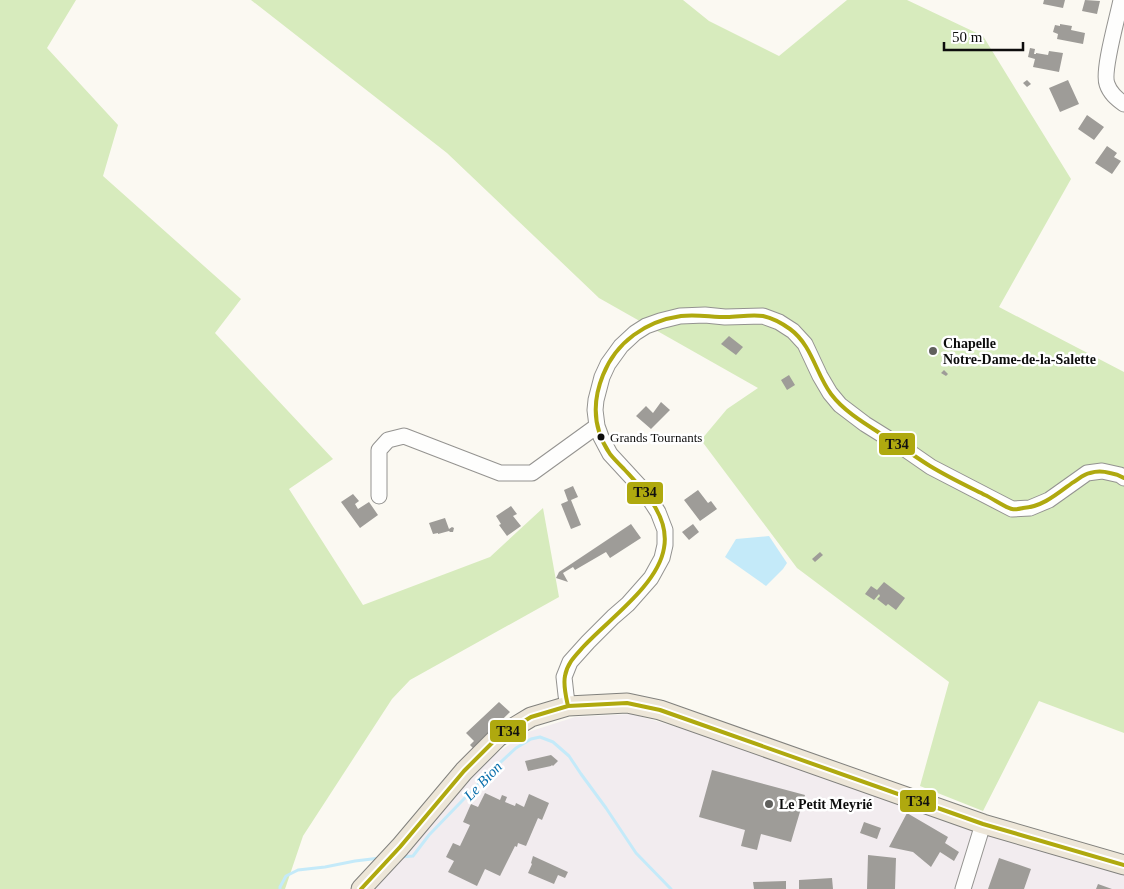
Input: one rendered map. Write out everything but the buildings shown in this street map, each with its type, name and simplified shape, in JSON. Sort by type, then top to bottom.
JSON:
[{"type":"main road","points":[[361,889],[400,847],[464,771],[498,737],[531,717],[568,706],[627,703],[660,710],[983,824],[1124,865]]},
{"type":"street","points":[[1121,0],[1107,66],[1106,82],[1113,96],[1124,104]]},
{"type":"street","points":[[568,706],[564,677],[570,662],[651,578],[662,558],[665,530],[658,512],[645,492],[610,454],[600,437],[595,410],[602,377],[608,364],[621,346],[635,333],[660,320],[680,316],[705,315],[732,317],[763,316],[779,322],[793,331],[805,344],[820,376],[840,405],[859,420],[931,467],[1012,508],[1030,508],[1049,500],[1087,473],[1102,471],[1120,475],[1124,478]]},
{"type":"street","points":[[379,496],[379,450],[388,440],[404,436],[500,473],[532,473],[597,426]]},
{"type":"street","points":[[963,889],[983,824]]},
{"type":"shaded area","points":[[632,714],[776,756],[1124,873],[1124,889],[367,889],[458,790],[494,755],[528,732],[575,717]]},
{"type":"green space","points":[[0,0],[76,0],[47,48],[118,125],[103,176],[241,299],[215,333],[333,459],[289,489],[363,605],[490,557],[543,508],[559,597],[410,680],[392,699],[303,836],[285,889],[0,889]]},
{"type":"green space","points":[[251,0],[683,0],[709,21],[779,56],[847,0],[907,0],[983,36],[1071,179],[999,307],[1124,372],[1124,733],[1039,701],[983,811],[920,786],[949,682],[797,568],[701,440],[727,409],[758,388],[599,298],[447,153]]},
{"type":"water","points":[[769,536],[787,563],[766,586],[725,557],[736,539]]},
{"type":"waterway","name":"Le Bion","points":[[401,857],[413,856],[429,835],[516,748],[531,739],[540,737],[553,742],[569,756],[636,853],[671,889]]},
{"type":"waterway","name":"Le Bion","points":[[280,889],[286,876],[298,870],[380,858]]},
{"type":"transit line","name":"T34","points":[[568,706],[564,680],[570,663],[584,646],[643,588],[660,562],[664,548],[665,536],[659,514],[647,495],[604,445],[597,425],[596,415],[599,385],[609,363],[624,343],[644,328],[656,323],[692,315],[727,317],[758,315],[777,321],[790,329],[804,343],[831,394],[851,414],[930,466],[1009,508],[1018,509],[1043,503],[1087,474],[1105,472],[1124,478]]},
{"type":"transit line","name":"T34","points":[[361,889],[400,847],[464,771],[498,737],[531,717],[568,706],[627,703],[660,710],[983,824],[1124,865]]},
{"type":"place","name":"Chapelle Notre-Dame-de-la-Salette","points":[[933,351]]},
{"type":"place","name":"Grands Tournants","points":[[601,437]]},
{"type":"place","name":"Le Petit Meyrié","points":[[769,804]]}]
